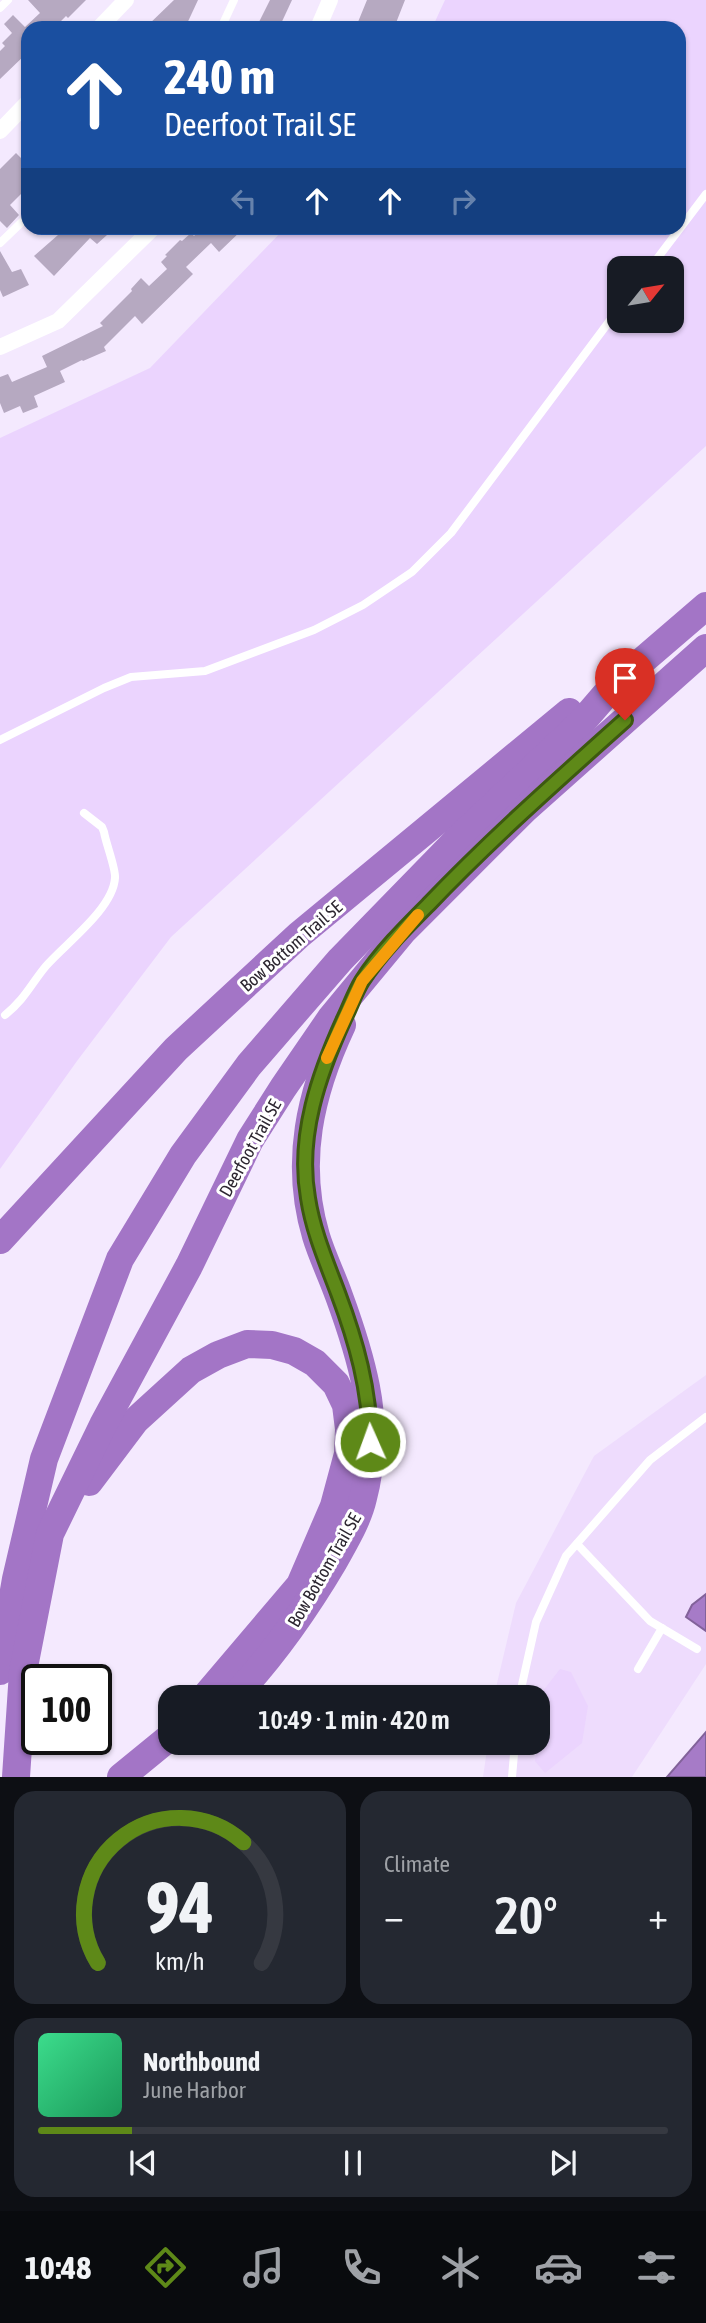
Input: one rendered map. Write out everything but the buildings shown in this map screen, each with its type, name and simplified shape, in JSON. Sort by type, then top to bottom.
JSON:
[{"type":"highway","name":"Deerfoot Trail SE","points":[[16,1777],[12,1671],[28,1581],[44,1459],[120,1259],[183,1155],[249,1065],[340,960],[455,842],[582,722],[613,686],[706,607]]},
{"type":"highway","name":"Deerfoot Trail SE","points":[[28,1581],[103,1425],[189,1266],[250,1140],[305,1055],[403,931],[524,810],[706,648]]},
{"type":"highway","name":"Bow Bottom Trail SE","points":[[0,1240],[176,1049],[299,935],[557,721],[613,686]]},
{"type":"highway","name":"Bow Bottom Trail SE","points":[[244,1685],[283,1641],[298,1618],[349,1534],[363,1499],[369,1457],[367,1390],[355,1341],[316,1236],[307,1196],[304,1155],[317,1085],[362,981]]},
{"type":"highway","points":[[50,1534],[135,1421],[191,1370],[218,1355],[247,1344],[272,1345],[294,1351],[325,1371],[336,1384],[346,1405],[349,1429],[348,1454],[334,1506],[300,1586],[215,1685]]},
{"type":"highway","points":[[121,1777],[158,1747]]},
{"type":"highway","points":[[146,1777],[173,1755]]},
{"type":"street","points":[[106,21],[127,0]]},
{"type":"street","points":[[320,21],[330,0]]},
{"type":"street","points":[[0,131],[21,109]]},
{"type":"street","points":[[0,347],[58,321],[146,235]]},
{"type":"lane","points":[[0,8],[8,0]]},
{"type":"lane","points":[[224,21],[234,0]]},
{"type":"lane","points":[[686,220],[706,194]]},
{"type":"lane","points":[[0,243],[21,223]]},
{"type":"lane","points":[[659,256],[675,235]]},
{"type":"lane","points":[[0,740],[131,677],[205,671],[314,630],[363,605],[412,572],[451,533],[607,324]]},
{"type":"lane","points":[[5,1015],[25,997],[47,965],[97,912],[113,887],[115,871],[104,832],[102,827],[84,813]]},
{"type":"lane","points":[[522,1685],[537,1622],[566,1556],[650,1460],[706,1417]]},
{"type":"lane","points":[[577,1544],[650,1621],[697,1649]]},
{"type":"lane","points":[[638,1669],[662,1628]]},
{"type":"lane","points":[[512,1777],[514,1755]]},
{"type":"shaded area","points":[[445,0],[706,0],[706,446],[171,937],[0,1169],[0,438],[150,368],[278,235],[686,235],[686,21],[435,21]]},
{"type":"shaded area","points":[[706,1375],[706,1664],[632,1777],[483,1777],[486,1755],[550,1755],[550,1685],[497,1685],[516,1603],[594,1456]]},
{"type":"shaded area","points":[[706,1594],[706,1631],[686,1617],[692,1605]]},
{"type":"shaded area","points":[[560,1669],[571,1672],[588,1706],[582,1743],[545,1773],[535,1761],[536,1755],[550,1755],[550,1685],[548,1685]]},
{"type":"shaded area","points":[[706,1732],[706,1777],[667,1777]]},
{"type":"slow traffic","points":[[327,1058],[362,981],[418,915]]},
{"type":"route","points":[[370,1442],[367,1390],[355,1341],[316,1236],[307,1196],[304,1155],[317,1085],[362,981],[391,945],[444,888],[524,810],[625,720]]}]
